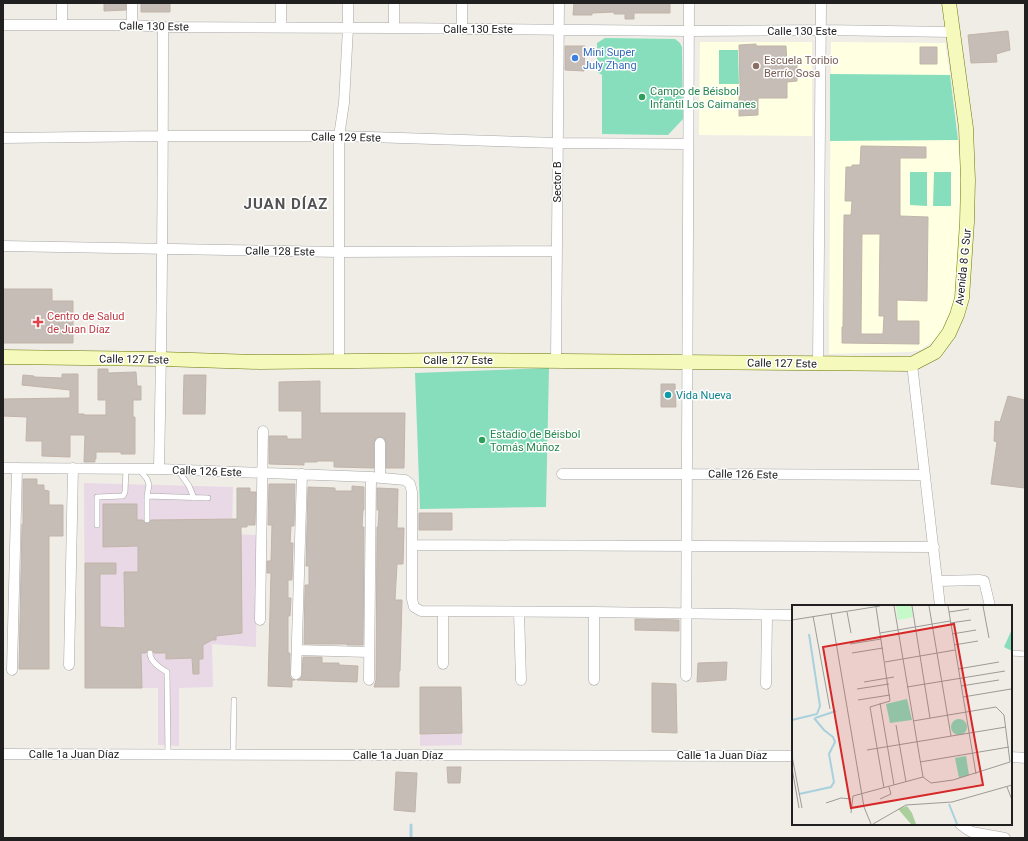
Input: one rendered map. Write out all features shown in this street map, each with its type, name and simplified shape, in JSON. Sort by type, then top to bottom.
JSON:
[{"type":"street","points":[[62,3],[62,24]]},
{"type":"street","points":[[132,3],[132,25]]},
{"type":"street","points":[[281,3],[281,28]]},
{"type":"street","points":[[339,361],[339,136],[344,103],[348,3]]},
{"type":"street","points":[[394,3],[394,28]]},
{"type":"street","points":[[462,3],[462,29]]},
{"type":"street","name":"Sector B","points":[[556,360],[559,3]]},
{"type":"street","points":[[686,676],[689,3]]},
{"type":"street","points":[[818,363],[821,3]]},
{"type":"street","name":"Avenida 8 G Sur","points":[[912,364],[935,352],[949,333],[957,315],[962,298],[968,180],[966,128],[949,3]]},
{"type":"street","name":"Calle 130 Este","points":[[3,25],[62,24],[164,27],[953,32]]},
{"type":"street","points":[[159,469],[164,136],[164,27]]},
{"type":"street","name":"Calle 129 Este","points":[[3,138],[339,136],[558,143],[688,144]]},
{"type":"street","name":"Calle 128 Este","points":[[3,246],[339,252],[557,251]]},
{"type":"street","name":"Calle 127 Este","points":[[3,358],[161,359],[259,362],[556,360],[912,364]]},
{"type":"street","points":[[912,364],[940,605]]},
{"type":"street","points":[[260,620],[263,431]]},
{"type":"street","points":[[369,680],[368,652],[375,477],[380,443]]},
{"type":"street","name":"Calle 126 Este","points":[[3,468],[159,469],[375,477],[406,480],[410,484],[412,492],[412,545]]},
{"type":"street","points":[[12,670],[17,468]]},
{"type":"street","points":[[69,664],[73,468]]},
{"type":"street","points":[[296,674],[302,474]]},
{"type":"street","name":"Calle 126 Este","points":[[562,474],[925,475]]},
{"type":"street","points":[[792,615],[421,611],[414,606],[412,599],[412,545],[934,547]]},
{"type":"street","points":[[938,580],[984,581],[990,605]]},
{"type":"street","points":[[443,612],[443,664]]},
{"type":"street","points":[[518,612],[521,680]]},
{"type":"street","points":[[594,612],[594,680]]},
{"type":"street","points":[[766,684],[767,615]]},
{"type":"street","points":[[297,650],[368,652]]},
{"type":"street","name":"Calle 1a Juan Díaz","points":[[3,754],[792,756]]},
{"type":"street","points":[[1012,757],[1025,758]]},
{"type":"street","points":[[961,825],[968,830],[971,835],[1005,838]]},
{"type":"lane","points":[[97,525],[97,497],[123,496],[125,492],[126,469]]},
{"type":"lane","points":[[139,469],[147,479],[149,485],[147,496],[147,520]]},
{"type":"lane","points":[[178,470],[189,486],[194,498]]},
{"type":"lane","points":[[147,496],[208,498]]},
{"type":"lane","points":[[150,653],[150,657],[158,667],[167,672],[168,754]]},
{"type":"lane","points":[[1012,654],[1025,654]]},
{"type":"lane","points":[[233,755],[234,700]]},
{"type":"shaded area","name":"Escuela Toribio Berrío Sosa","points":[[700,42],[812,42],[812,136],[699,135]]},
{"type":"shaded area","points":[[831,42],[945,43],[962,176],[955,305],[948,326],[932,342],[920,350],[910,352],[829,354]]},
{"type":"shaded area","points":[[84,483],[233,487],[232,534],[257,535],[256,647],[212,644],[213,687],[179,688],[179,746],[158,745],[158,688],[85,688]]},
{"type":"shaded area","points":[[420,687],[461,687],[462,745],[420,746]]},
{"type":"green space","name":"Campo de Béisbol Infantil Los Caimanes","points":[[605,38],[675,39],[680,43],[682,47],[683,119],[668,135],[602,134],[602,75],[597,72],[597,43]]},
{"type":"green space","points":[[719,50],[738,50],[739,84],[719,84]]},
{"type":"green space","points":[[830,74],[950,75],[958,140],[830,141]]},
{"type":"green space","points":[[910,172],[927,172],[927,206],[910,205]]},
{"type":"green space","points":[[934,172],[951,172],[951,206],[933,206]]},
{"type":"green space","name":"Estadio de Béisbol Tomás Múñoz","points":[[549,368],[546,507],[420,509],[415,373]]},
{"type":"building","points":[[104,3],[126,3],[126,10],[104,11]]},
{"type":"building","points":[[141,3],[170,3],[170,12],[141,12]]},
{"type":"building","points":[[574,3],[670,3],[670,13],[634,13],[634,19],[625,19],[625,14],[614,14],[614,12],[592,13],[592,15],[573,15]]},
{"type":"building","points":[[1008,31],[1010,50],[996,54],[997,62],[971,63],[968,35]]},
{"type":"building","points":[[756,44],[756,46],[786,46],[787,65],[797,65],[797,81],[787,82],[787,98],[758,98],[758,115],[739,116],[739,45]]},
{"type":"building","name":"Mini Super July Zhang","points":[[565,46],[585,46],[584,71],[565,70]]},
{"type":"building","points":[[920,47],[937,47],[937,64],[920,64]]},
{"type":"building","points":[[861,146],[926,147],[926,158],[900,158],[900,216],[928,217],[927,301],[897,300],[897,321],[919,321],[919,344],[842,343],[844,215],[851,215],[852,201],[845,201],[846,167],[860,165]],"holes":[[[862,234],[880,234],[879,316],[884,316],[883,334],[861,334]]]},
{"type":"building","name":"Centro de Salud de Juan Díaz","points":[[3,289],[52,289],[52,301],[73,301],[73,343],[3,343]]},
{"type":"building","points":[[98,369],[108,369],[108,373],[136,372],[137,386],[141,386],[141,400],[133,400],[133,417],[135,417],[135,454],[121,454],[121,452],[96,452],[95,462],[84,462],[85,435],[70,435],[70,457],[42,456],[42,441],[26,441],[27,417],[3,416],[3,399],[70,398],[70,390],[22,385],[23,375],[62,378],[62,374],[78,374],[78,414],[106,415],[106,400],[98,400]]},
{"type":"building","points":[[184,375],[206,375],[205,414],[183,414]]},
{"type":"building","points":[[320,381],[320,413],[405,413],[404,468],[386,468],[386,443],[384,438],[380,437],[376,438],[374,443],[374,468],[334,467],[334,461],[304,462],[304,465],[269,464],[269,436],[287,436],[287,439],[302,439],[302,411],[279,411],[279,382]]},
{"type":"building","name":"Vida Nueva","points":[[661,384],[675,384],[676,407],[661,407]]},
{"type":"building","points":[[1008,396],[1025,400],[1025,488],[991,484],[997,442],[994,441],[995,421],[1000,422]]},
{"type":"building","points":[[23,479],[37,479],[37,485],[44,485],[44,490],[49,491],[49,505],[63,505],[63,536],[49,536],[49,669],[19,669]]},
{"type":"building","points":[[269,484],[295,484],[294,526],[291,526],[290,543],[293,543],[292,580],[288,580],[288,598],[291,598],[290,616],[288,616],[288,653],[290,653],[290,677],[295,680],[292,680],[292,687],[268,686],[271,573],[267,573],[267,561],[271,561],[272,525],[268,525]]},
{"type":"building","points":[[352,486],[364,487],[362,527],[364,527],[363,645],[304,644],[305,585],[309,585],[309,566],[306,566],[308,487],[335,488],[335,491],[352,491]]},
{"type":"building","points":[[237,488],[250,488],[250,492],[256,492],[255,525],[241,527],[242,633],[216,636],[216,640],[212,640],[203,645],[203,659],[199,659],[199,674],[193,674],[192,658],[166,659],[166,653],[154,653],[153,650],[150,649],[147,650],[146,653],[141,653],[142,688],[85,688],[85,563],[116,563],[116,574],[100,574],[100,627],[125,628],[124,572],[138,572],[138,546],[103,547],[103,504],[137,504],[137,520],[143,520],[147,524],[151,520],[237,519]]},
{"type":"building","points":[[377,488],[398,489],[397,528],[404,528],[403,564],[397,564],[395,600],[402,600],[399,687],[374,687],[376,680],[377,527],[379,510],[377,510]]},
{"type":"building","points":[[419,513],[452,513],[452,530],[419,530]]},
{"type":"building","points":[[635,619],[679,620],[679,631],[635,630]]},
{"type":"building","points":[[303,657],[322,657],[322,663],[339,663],[339,665],[358,666],[357,682],[297,680],[301,678],[302,675]]},
{"type":"building","points":[[727,662],[726,680],[697,682],[698,663]]},
{"type":"building","points":[[652,683],[676,684],[677,733],[652,732]]},
{"type":"building","points":[[420,687],[461,687],[462,733],[420,734]]},
{"type":"building","points":[[447,767],[461,767],[460,783],[448,783]]},
{"type":"building","points":[[396,772],[417,773],[415,812],[394,810]]},
{"type":"waterway","points":[[411,825],[411,838]]},
{"type":"place","name":"Mini Super July Zhang","points":[[575,58]]},
{"type":"place","name":"Escuela Toribio Berrío Sosa","points":[[756,66]]},
{"type":"place","name":"Campo de Béisbol Infantil Los Caimanes","points":[[642,97]]},
{"type":"place","name":"Centro de Salud de Juan Díaz","points":[[38,322]]},
{"type":"place","name":"Vida Nueva","points":[[668,395]]},
{"type":"place","name":"Estadio de Béisbol Tomás Múñoz","points":[[482,440]]},
{"type":"district","name":"JUAN DÍAZ","points":[[286,204]]}]
